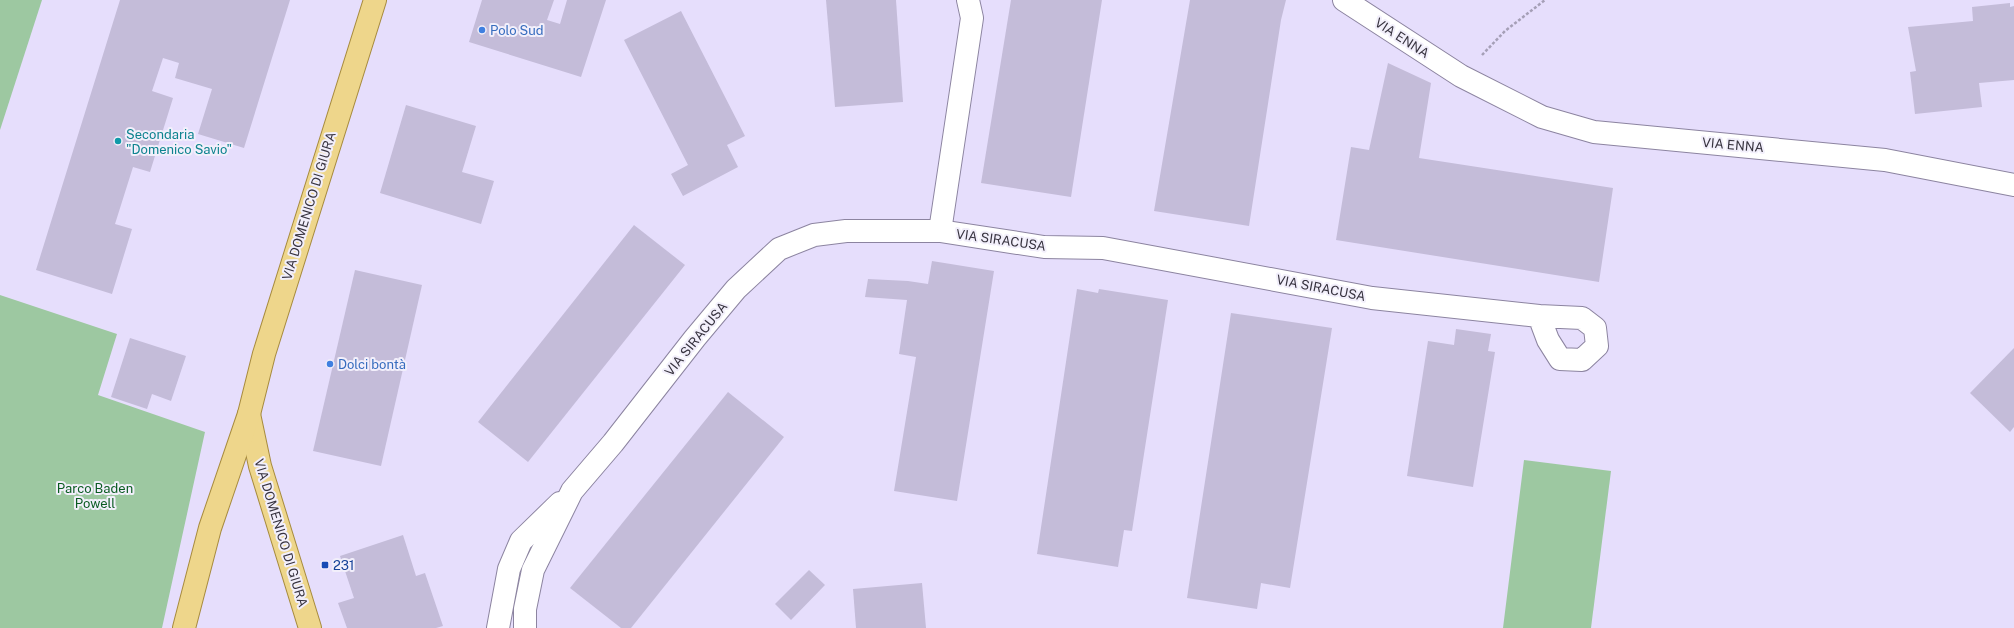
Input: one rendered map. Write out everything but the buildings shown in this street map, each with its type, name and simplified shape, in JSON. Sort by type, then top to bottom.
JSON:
[{"type":"main road","name":"VIA DOMENICO DI GIURA","points":[[184,628],[210,528],[249,414],[264,354],[375,0]]},
{"type":"main road","name":"VIA DOMENICO DI GIURA","points":[[249,414],[260,466],[310,628]]},
{"type":"street","points":[[940,231],[972,18],[968,0]]},
{"type":"street","name":"VIA ENNA","points":[[1344,0],[1461,76],[1542,117],[1594,132],[1885,160],[2014,185]]},
{"type":"street","name":"VIA SIRACUSA","points":[[498,628],[509,569],[521,541],[572,491],[613,443],[695,338],[732,294],[779,249],[814,235],[846,231],[940,231],[1044,247],[1103,248],[1372,298],[1539,316]]},
{"type":"street","name":"VIA SIRACUSA","points":[[525,628],[525,609],[533,570],[572,491]]},
{"type":"path","points":[[1461,76],[1505,31],[1545,0]]},
{"type":"green space","points":[[0,0],[42,0],[0,130]]},
{"type":"green space","name":"Parco Baden Powell","points":[[0,295],[117,334],[98,395],[205,432],[162,628],[0,628]]},
{"type":"green space","points":[[1524,460],[1611,471],[1591,628],[1503,628]]},
{"type":"place","name":"Polo Sud","points":[[482,30]]},
{"type":"place","name":"Secondaria \"Domenico Savio\"","points":[[118,141]]},
{"type":"place","name":"Dolci bontà","points":[[330,364]]},
{"type":"place","name":"231","points":[[325,565]]}]
